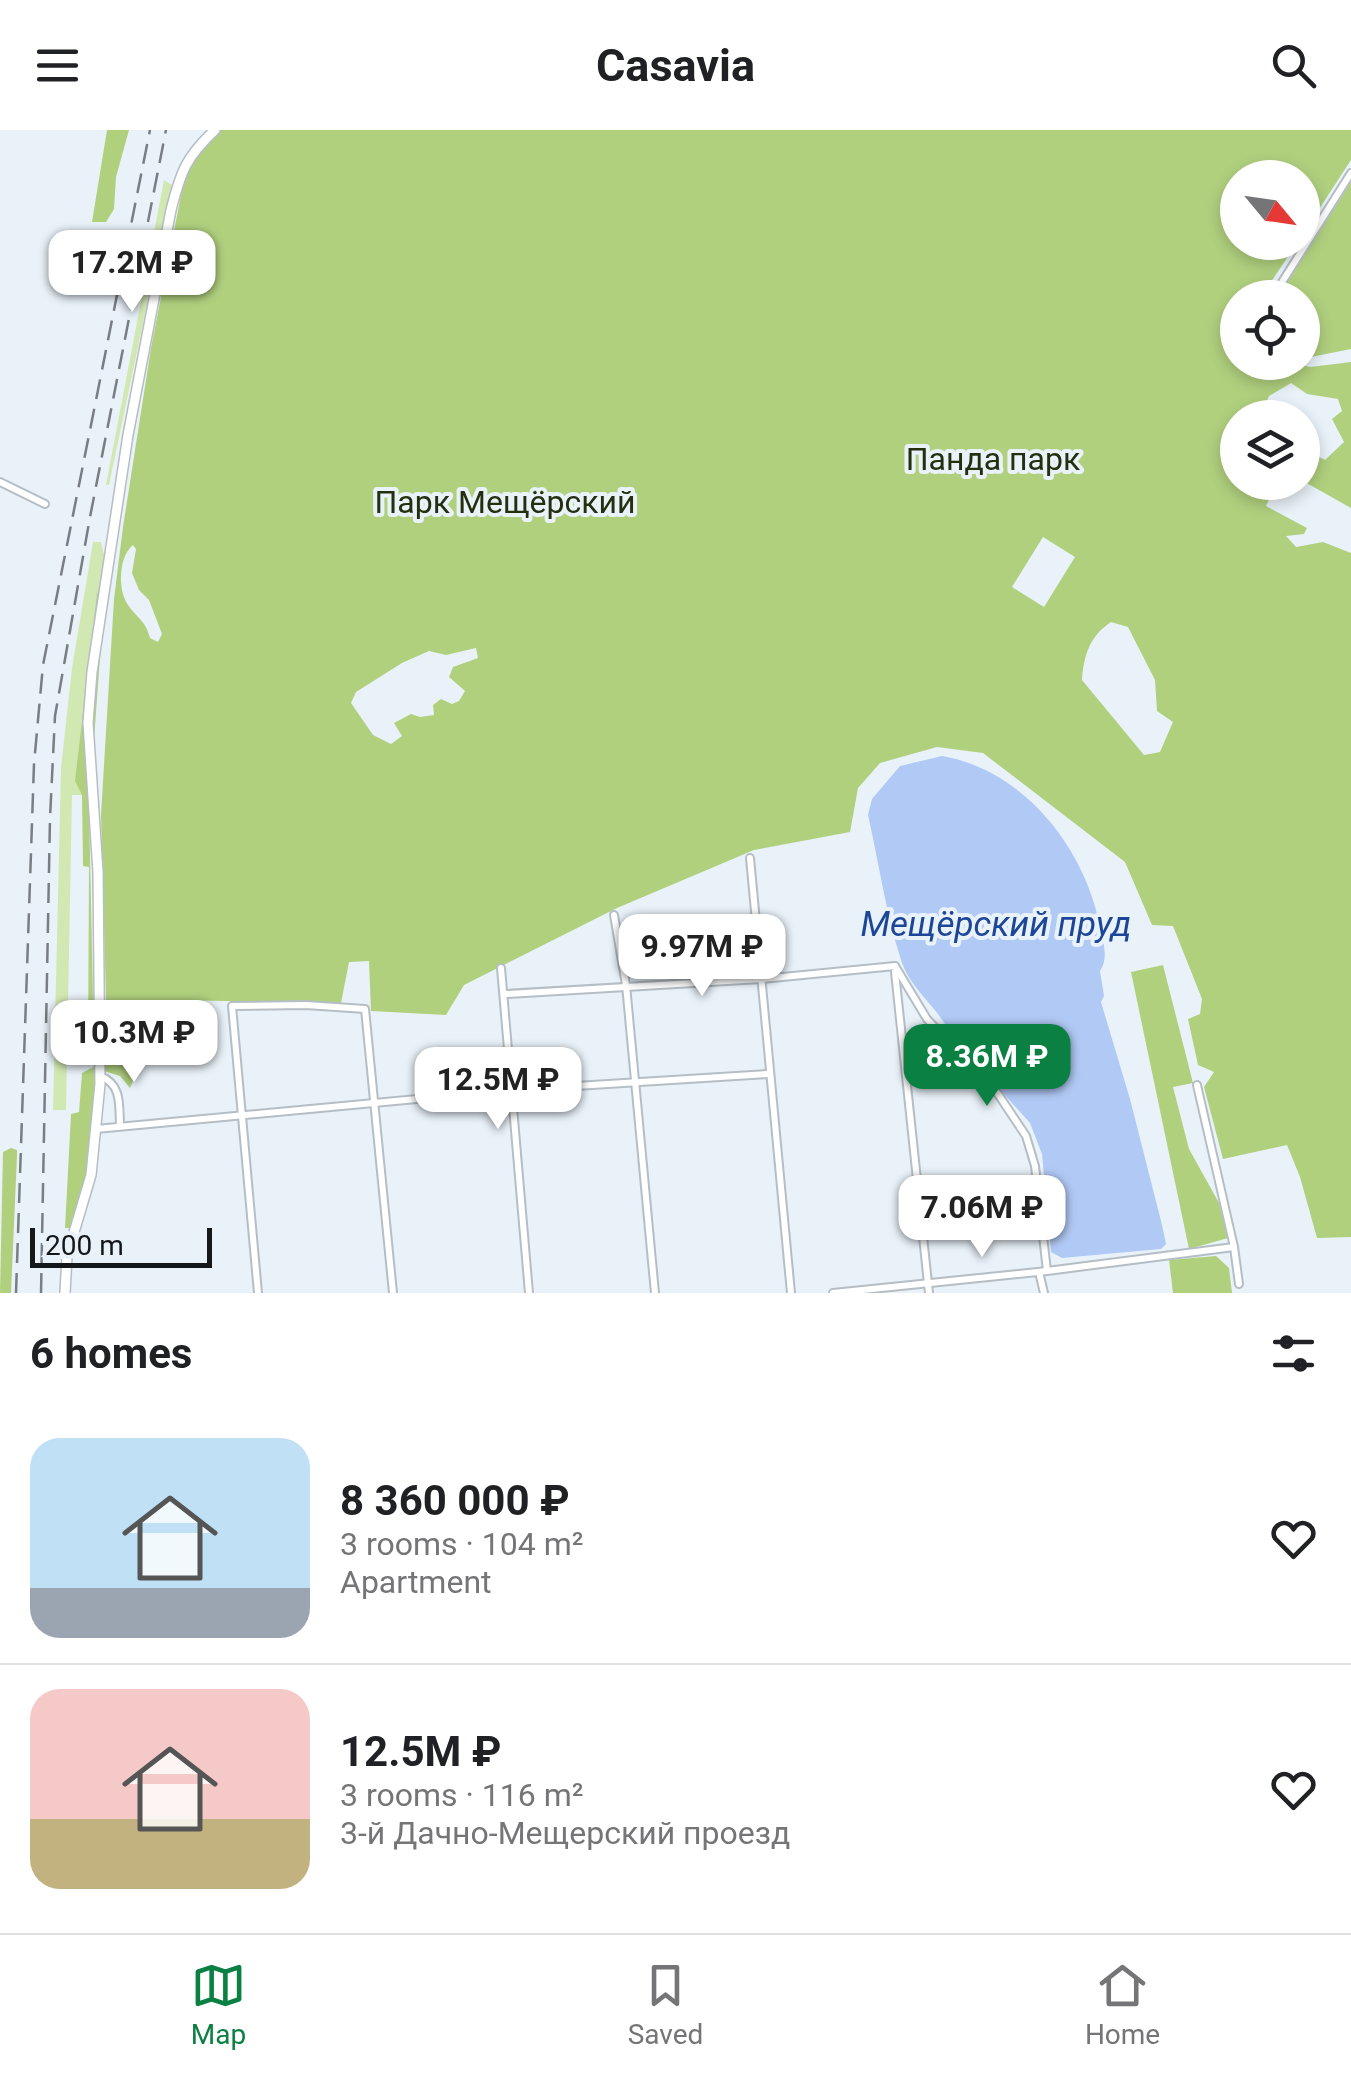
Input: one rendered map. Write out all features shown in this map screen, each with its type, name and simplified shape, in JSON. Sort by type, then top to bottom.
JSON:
[{"type":"street","points":[[66,1293],[66,1260],[88,1193],[100,1076],[98,872],[88,723],[100,606],[128,435],[176,192],[189,156],[216,130]]},
{"type":"street","points":[[1283,280],[1351,172]]},
{"type":"street","points":[[0,482],[45,504]]},
{"type":"street","points":[[750,858],[791,1293]]},
{"type":"street","points":[[614,915],[626,985],[655,1293]]},
{"type":"street","points":[[506,994],[895,966]]},
{"type":"street","points":[[895,966],[927,1019],[998,1094],[1026,1136],[1035,1166],[1044,1293]]},
{"type":"street","points":[[895,966],[929,1293]]},
{"type":"street","points":[[502,968],[528,1293]]},
{"type":"street","points":[[258,1293],[232,1006],[364,1009],[393,1293]]},
{"type":"street","points":[[96,1129],[512,1090],[768,1074]]},
{"type":"street","points":[[100,1076],[116,1089],[120,1125]]},
{"type":"street","points":[[1197,1084],[1239,1284]]},
{"type":"street","points":[[833,1293],[1234,1248]]},
{"type":"green space","points":[[107,130],[129,130],[116,177],[114,209],[106,222],[92,222]]},
{"type":"green space","name":"Парк Мещёрский","points":[[221,130],[1351,130],[1351,160],[1320,208],[1320,160],[1220,160],[1220,260],[1286,260],[1272,280],[1220,280],[1220,380],[1320,380],[1320,366],[1351,362],[1351,508],[1320,491],[1320,457],[1325,460],[1344,442],[1332,419],[1342,411],[1338,399],[1307,394],[1291,383],[1267,400],[1220,400],[1220,500],[1269,500],[1266,506],[1307,528],[1304,534],[1286,536],[1296,547],[1323,542],[1351,553],[1351,1237],[1317,1238],[1287,1145],[1223,1159],[1204,1087],[1214,1072],[1198,1065],[1188,1019],[1200,1014],[1202,999],[1173,926],[1152,925],[1125,862],[983,753],[937,747],[880,763],[858,788],[850,832],[754,850],[617,908],[464,985],[446,1015],[371,1011],[369,961],[349,962],[341,1003],[170,1000],[130,1088],[120,1076],[104,1071],[101,815],[114,599],[151,348],[183,185],[193,156]],"holes":[[[1043,537],[1075,557],[1044,607],[1012,587]],[[133,545],[136,549],[132,573],[139,590],[149,600],[162,634],[158,642],[150,638],[124,598],[121,573]],[[1111,622],[1128,627],[1155,680],[1157,711],[1173,722],[1160,752],[1144,755],[1082,680],[1089,646]],[[476,648],[478,658],[453,667],[449,677],[465,691],[459,701],[452,704],[441,699],[433,705],[434,715],[411,714],[394,723],[402,736],[391,744],[373,735],[351,703],[356,692],[429,651],[446,655]]]},
{"type":"green space","points":[[164,180],[172,185],[106,485]]},
{"type":"green space","points":[[1351,182],[1351,349],[1320,355],[1320,280],[1288,280],[1301,260],[1320,260],[1320,230]]},
{"type":"green space","points":[[93,542],[101,542],[105,590],[97,594],[76,781],[82,795],[72,795],[66,1110],[53,1110],[61,768],[72,668]]},
{"type":"green space","points":[[105,590],[89,808],[94,1045],[88,1059],[89,867],[83,866],[82,795],[75,781],[97,593]]},
{"type":"green space","points":[[1163,965],[1193,1083],[1173,1087],[1189,1149],[1219,1203],[1228,1238],[1189,1249],[1131,972]]},
{"type":"green space","points":[[97,1065],[88,1171],[71,1228],[65,1228],[71,1114],[79,1112],[82,1073]]},
{"type":"green space","points":[[17,1150],[17,1156],[11,1293],[0,1293],[3,1152]]},
{"type":"green space","points":[[1216,1256],[1229,1268],[1232,1293],[1173,1293],[1169,1260]]},
{"type":"water","name":"Мещёрский пруд","points":[[942,756],[972,764],[1024,795],[1046,817],[1081,869],[1104,944],[1101,1002],[1162,1225],[1166,1244],[1161,1249],[1062,1258],[1051,1252],[1042,1154],[1030,1123],[951,1035],[902,963],[868,815],[872,799],[900,766]]},
{"type":"railway","points":[[16,1293],[34,764],[43,665],[150,130]]},
{"type":"railway","points":[[41,1293],[55,716],[166,130]]},
{"type":"park label","name":"Панда парк","points":[[993,459]]}]
